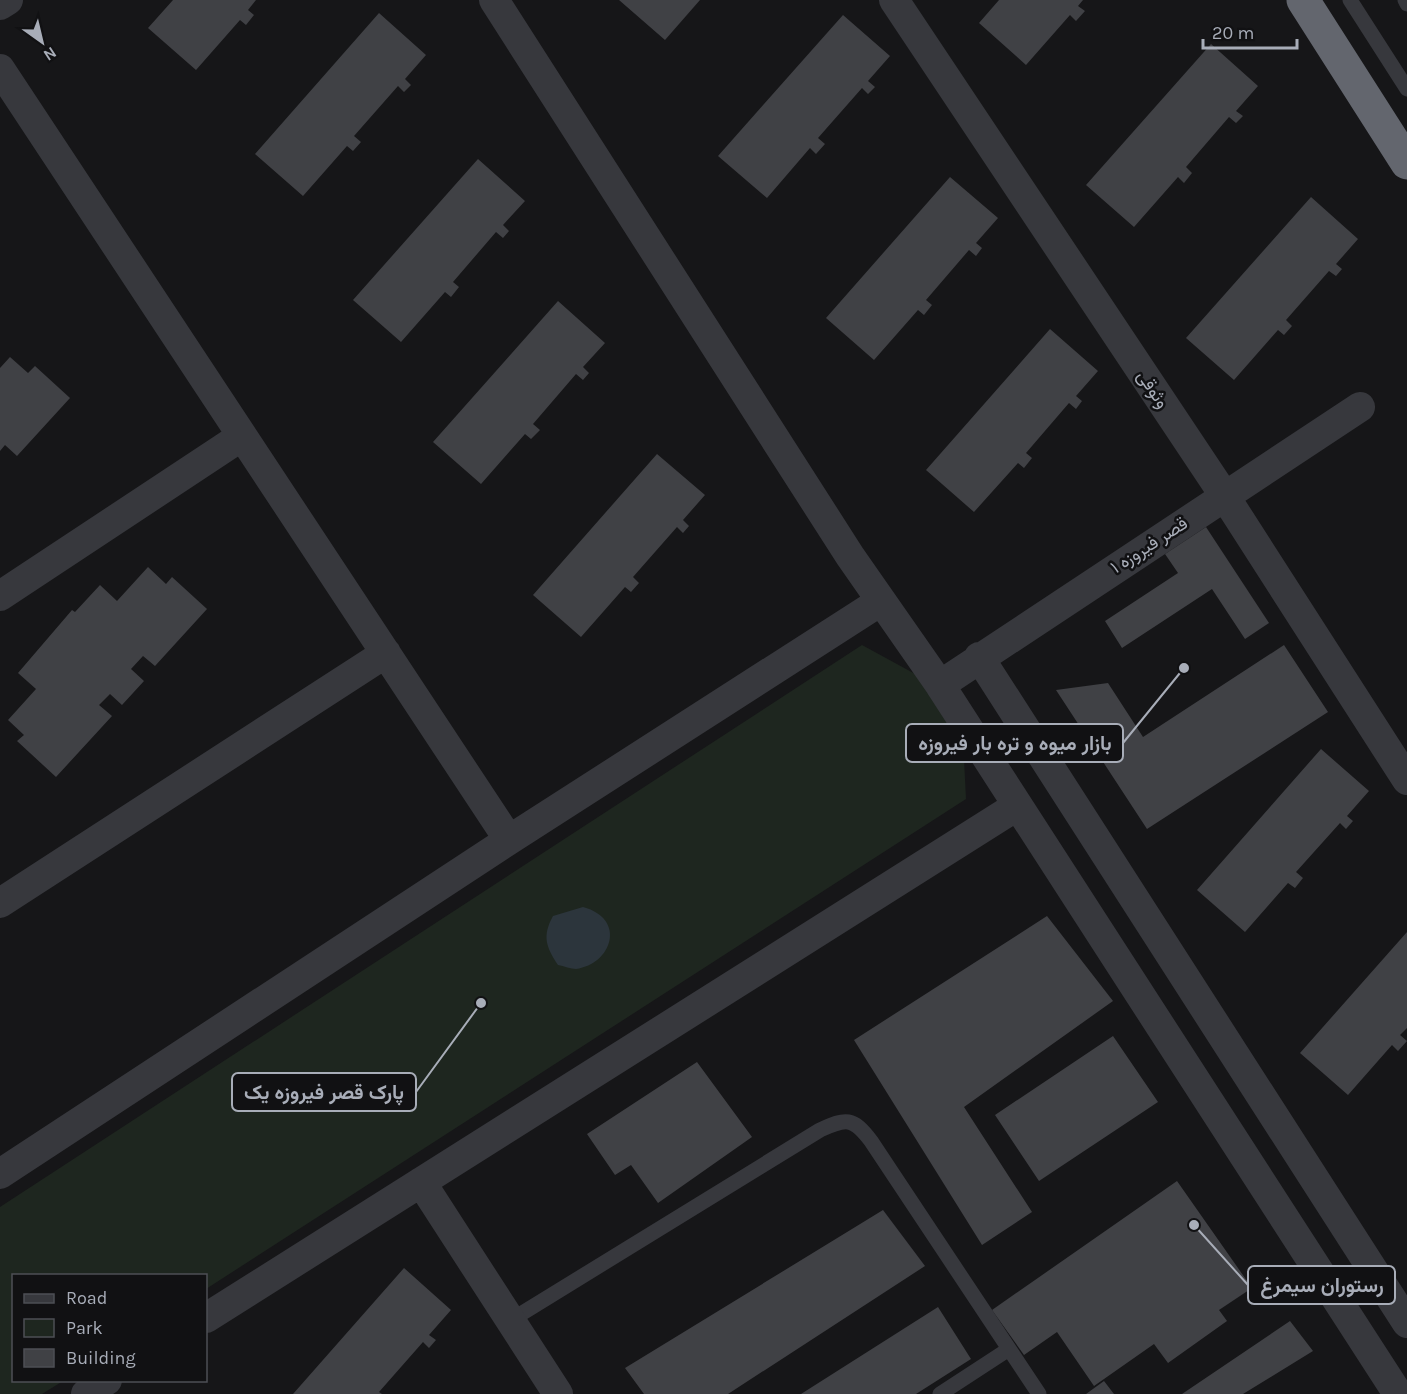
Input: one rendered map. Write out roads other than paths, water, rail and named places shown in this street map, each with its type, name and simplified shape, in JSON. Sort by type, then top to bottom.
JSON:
[{"type":"highway","points":[[1303,0],[1407,164]]},
{"type":"street","points":[[0,5],[8,0]]},
{"type":"street","points":[[494,0],[881,601],[940,685],[1398,1394]]},
{"type":"street","name":"وثوقی","points":[[894,0],[1224,495],[1407,780]]},
{"type":"street","points":[[0,69],[509,840]]},
{"type":"street","name":"قصر فیروزه ۱","points":[[940,685],[979,657],[1360,407]]},
{"type":"street","points":[[0,596],[242,436]]},
{"type":"street","points":[[0,1174],[509,840],[881,601]]},
{"type":"street","points":[[0,903],[386,653]]},
{"type":"street","points":[[979,657],[1407,1323]]},
{"type":"street","points":[[207,1317],[1017,806]]},
{"type":"street","points":[[421,1182],[558,1394]]},
{"type":"street","points":[[86,1394],[104,1382]]},
{"type":"lane","points":[[1350,0],[1407,89]]},
{"type":"lane","points":[[1405,0],[1407,4]]},
{"type":"lane","points":[[511,1320],[820,1130],[837,1122],[851,1121],[859,1125],[871,1141],[1039,1394]]},
{"type":"lane","points":[[940,1394],[1009,1349]]},
{"type":"place","name":"بازار میوه و تره بار فیروزه","points":[[1184,668]]},
{"type":"place","name":"پارک قصر فیروزه یک","points":[[481,1003]]},
{"type":"place","name":"رستوران سیمرغ","points":[[1194,1225]]}]
